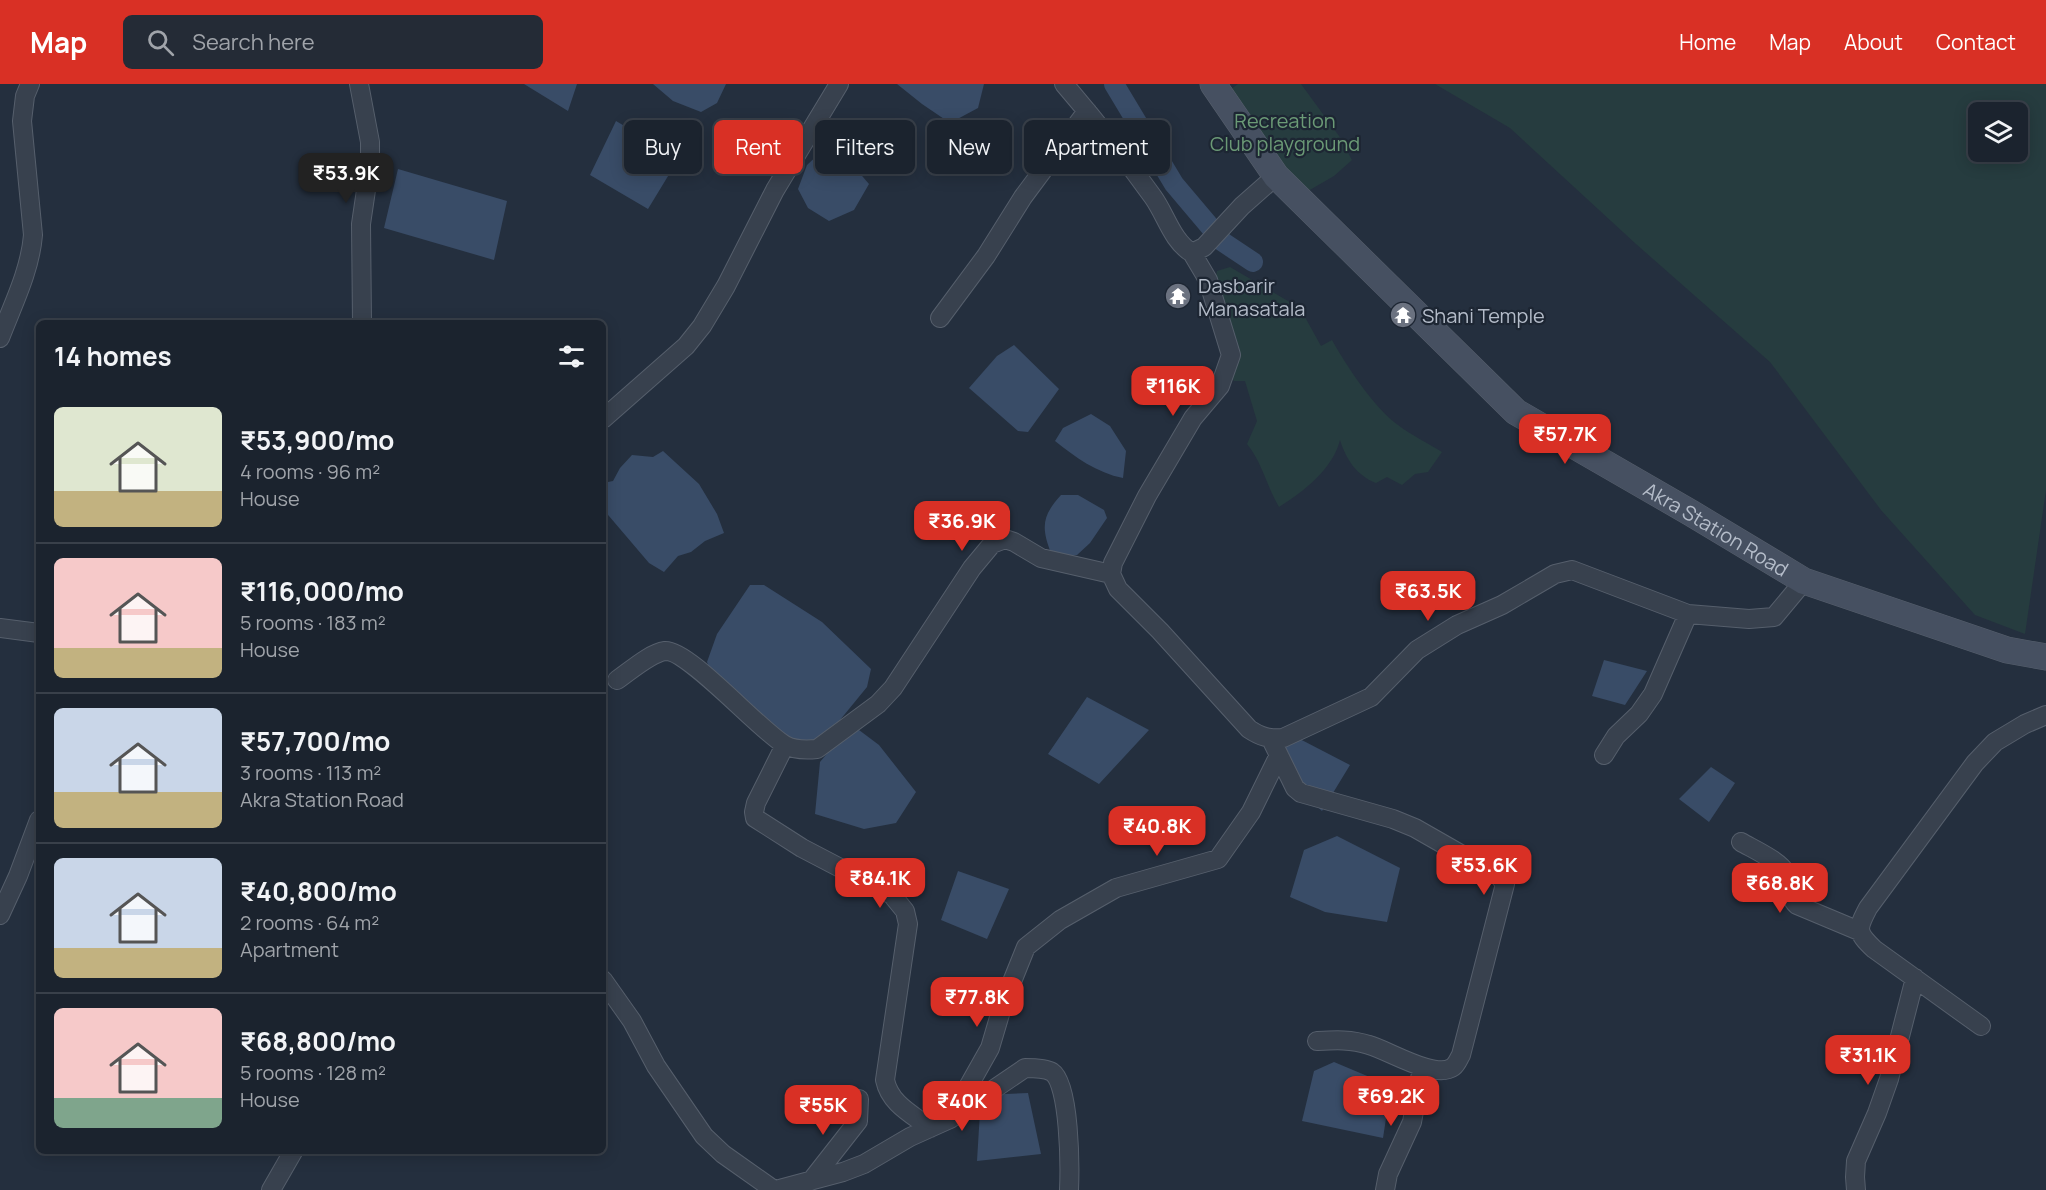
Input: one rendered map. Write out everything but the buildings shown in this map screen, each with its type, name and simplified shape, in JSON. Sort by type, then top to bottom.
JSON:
[{"type":"main road","name":"Akra Station Road","points":[[1214,84],[1276,176],[1516,412],[1804,580],[2007,650],[2046,657]]},
{"type":"street","points":[[0,338],[23,280],[32,249],[33,235],[22,121],[25,96],[30,84]]},
{"type":"street","points":[[359,84],[366,118],[370,163],[361,224],[362,320]]},
{"type":"street","points":[[606,416],[686,346],[702,326],[726,286],[775,190],[838,84]]},
{"type":"street","points":[[1064,84],[1155,200],[1177,239],[1186,249],[1198,250],[1276,176]]},
{"type":"street","points":[[940,318],[986,256],[1023,197],[1087,111]]},
{"type":"street","points":[[1198,250],[1231,355],[1221,386],[1193,418],[1147,496],[1113,563],[1111,574],[1118,589],[1160,631],[1249,729],[1261,737],[1283,738],[1371,697],[1417,650],[1457,625],[1502,605],[1555,574],[1572,570],[1688,614],[1749,619],[1774,617],[1804,580]]},
{"type":"street","points":[[617,680],[655,654],[666,651],[677,654],[694,664],[713,684],[785,745],[806,750],[817,749],[878,704],[893,688],[972,568],[992,544],[1005,539],[1041,558],[1111,574]]},
{"type":"street","points":[[1604,755],[1616,736],[1639,714],[1653,694],[1688,614]]},
{"type":"street","points":[[0,628],[36,633]]},
{"type":"street","points":[[1981,1026],[1874,949],[1862,938],[1859,931],[1860,924],[1868,908],[1975,763],[1995,742],[2025,724],[2046,715]]},
{"type":"street","points":[[1271,739],[1295,788],[1301,793],[1393,819],[1415,828],[1504,880],[1505,884],[1461,1055],[1454,1066],[1445,1070],[1422,1068],[1370,1045],[1340,1040],[1317,1041]]},
{"type":"street","points":[[785,745],[756,803],[755,818],[802,848],[892,895],[905,911],[908,924],[885,1080],[887,1092],[895,1101],[930,1128]]},
{"type":"street","points":[[950,1119],[990,1048],[1003,1004],[1026,947],[1060,920],[1116,888],[1218,859],[1251,813],[1279,755]]},
{"type":"street","points":[[0,915],[36,828]]},
{"type":"street","points":[[1741,842],[1779,864],[1785,870],[1793,901],[1797,905],[1859,931]]},
{"type":"street","points":[[1856,1190],[1856,1161],[1889,1079],[1915,978]]},
{"type":"street","points":[[606,984],[632,1021],[656,1066],[704,1136],[723,1154],[775,1190],[864,1164],[910,1137],[950,1119],[1025,1068],[1051,1072],[1060,1080],[1070,1146],[1069,1190]]},
{"type":"street","points":[[1385,1190],[1388,1174],[1412,1122],[1422,1068]]},
{"type":"street","points":[[811,1181],[858,1121],[859,1099]]},
{"type":"street","points":[[272,1190],[292,1154]]},
{"type":"green space","name":"Recreation Club playground","points":[[1238,84],[1301,84],[1339,136],[1352,160],[1334,176],[1308,191],[1213,102]]},
{"type":"green space","points":[[1435,84],[2046,84],[2046,490],[2025,634],[1975,615],[1881,510],[1770,362],[1636,244],[1510,128]]},
{"type":"green space","points":[[1230,267],[1300,308],[1321,346],[1332,340],[1353,373],[1380,408],[1403,429],[1442,452],[1428,472],[1415,474],[1402,485],[1387,477],[1376,483],[1357,471],[1345,454],[1340,440],[1331,461],[1316,479],[1279,507],[1257,459],[1247,444],[1257,421],[1245,381],[1234,381],[1229,373],[1239,348],[1230,319],[1215,285],[1217,271]]},
{"type":"water","points":[[524,84],[577,84],[568,111]]},
{"type":"water","points":[[653,84],[726,84],[717,103],[701,112],[673,101]]},
{"type":"water","points":[[897,84],[984,84],[978,108],[956,120],[946,120]]},
{"type":"water","points":[[616,121],[624,126],[624,174],[669,174],[648,209],[590,175]]},
{"type":"water","points":[[815,158],[815,174],[860,174],[869,184],[854,210],[829,221],[808,208],[798,189],[807,165]]},
{"type":"water","points":[[398,169],[507,201],[494,260],[384,228]]},
{"type":"water","points":[[1014,345],[1059,389],[1028,432],[1018,431],[969,388],[997,356]]},
{"type":"water","points":[[1091,414],[1110,426],[1126,451],[1123,478],[1095,468],[1055,441],[1063,428]]},
{"type":"water","points":[[663,451],[699,484],[717,514],[724,533],[705,541],[691,552],[678,556],[664,572],[649,563],[606,513],[606,482],[613,481],[620,468],[632,455],[653,457]]},
{"type":"water","points":[[1061,495],[1078,495],[1104,510],[1107,518],[1090,543],[1077,555],[1061,557],[1051,553],[1048,544],[1045,522],[1050,509]]},
{"type":"water","points":[[750,585],[764,585],[822,622],[871,669],[867,687],[840,720],[811,747],[782,739],[715,681],[707,662],[717,634]]},
{"type":"water","points":[[1604,660],[1647,671],[1625,705],[1592,696]]},
{"type":"water","points":[[1087,697],[1149,730],[1099,784],[1048,754]]},
{"type":"water","points":[[859,730],[879,745],[916,792],[896,823],[864,829],[815,814],[820,762],[844,733]]},
{"type":"water","points":[[1294,736],[1350,765],[1322,811],[1272,765]]},
{"type":"water","points":[[1711,767],[1735,783],[1709,822],[1679,799]]},
{"type":"water","points":[[1337,836],[1400,868],[1387,922],[1325,912],[1290,897],[1304,850]]},
{"type":"water","points":[[958,871],[1009,889],[987,939],[941,920]]},
{"type":"water","points":[[1334,1062],[1391,1086],[1383,1138],[1302,1121],[1314,1071]]},
{"type":"water","points":[[1028,1093],[1041,1154],[977,1161],[981,1095]]},
{"type":"waterway","points":[[1114,84],[1174,184],[1223,242],[1253,262]]},
{"type":"place","name":"Dasbarir Manasatala","points":[[1178,296]]},
{"type":"place","name":"Shani Temple","points":[[1403,315]]}]
